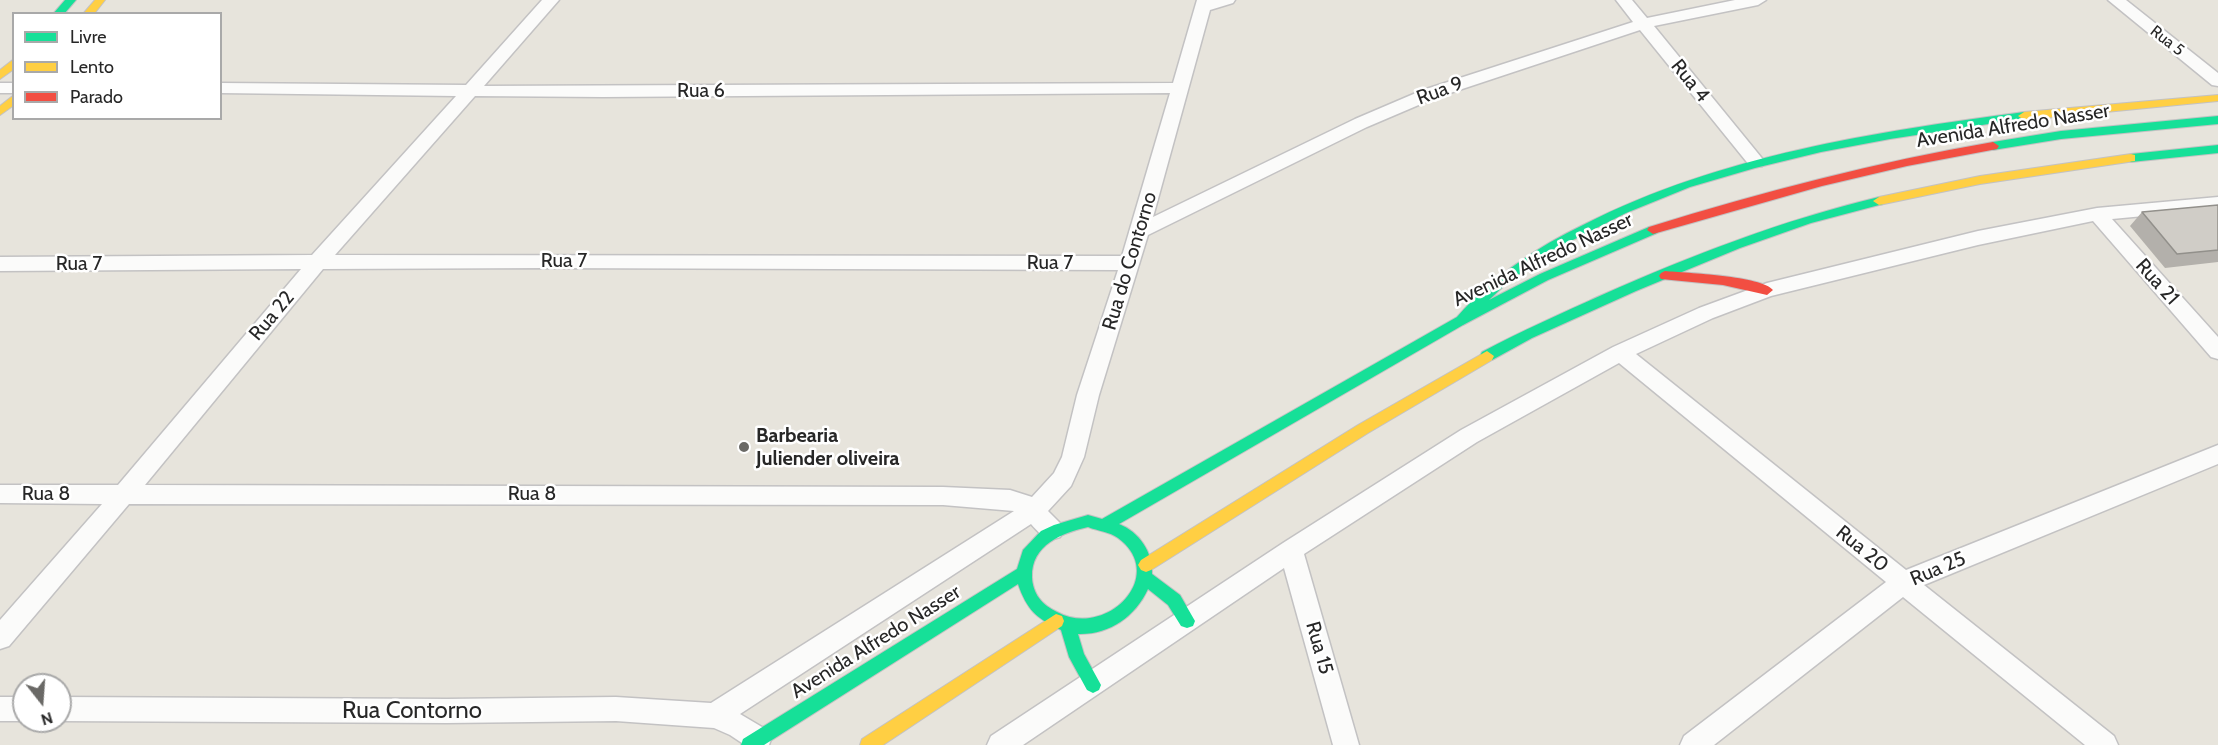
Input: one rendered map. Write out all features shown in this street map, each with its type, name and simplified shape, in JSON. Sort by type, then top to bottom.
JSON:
[{"type":"main road","points":[[60,12],[71,0]]},
{"type":"main road","points":[[90,12],[100,0]]},
{"type":"main road","points":[[0,76],[12,64]]},
{"type":"main road","points":[[1458,322],[1504,279],[1555,245],[1604,219],[1664,194],[1756,162],[1852,143],[1993,120],[2073,110],[2218,98]]},
{"type":"main road","points":[[0,112],[12,100]]},
{"type":"main road","name":"Avenida Alfredo Nasser","points":[[1106,524],[1458,322],[1544,277],[1642,234],[1748,200],[1858,173],[1976,149],[2061,135],[2218,120]]},
{"type":"main road","points":[[1187,621],[1174,600],[1146,572],[1138,548],[1124,533],[1106,524],[1088,521],[1069,523],[1052,530],[1037,541],[1027,556],[1023,573],[1027,592],[1038,609],[1062,623],[1088,627],[1110,622],[1127,612],[1140,597],[1146,572],[1384,417],[1498,350],[1657,275],[1747,239],[1880,201],[1994,178],[2124,159],[2218,149]]},
{"type":"main road","points":[[1657,275],[1723,280],[1767,290]]},
{"type":"main road","name":"Avenida Alfredo Nasser","points":[[753,742],[1023,573]]},
{"type":"main road","points":[[1062,623],[1093,685]]},
{"type":"main road","points":[[868,745],[1062,623]]},
{"type":"street","name":"Rua 22","points":[[0,638],[316,264],[551,0]]},
{"type":"street","points":[[1203,4],[1227,0]]},
{"type":"street","name":"Rua 4","points":[[1624,0],[1756,162]]},
{"type":"street","name":"Rua 9","points":[[1140,231],[1361,123],[1429,94],[1643,24],[1758,0]]},
{"type":"street","name":"Rua 5","points":[[2116,0],[2218,81]]},
{"type":"street","name":"Rua do Contorno","points":[[714,716],[1034,510],[1063,479],[1073,457],[1088,395],[1140,231],[1203,4]]},
{"type":"street","name":"Rua 6","points":[[222,88],[470,91],[1181,88]]},
{"type":"street","points":[[1000,745],[1093,685],[1291,550],[1469,436],[1620,353],[1706,313],[1767,290],[1968,240],[2097,214],[2218,203]]},
{"type":"street","name":"Rua 21","points":[[2097,214],[2218,351]]},
{"type":"street","name":"Rua 7","points":[[0,264],[545,261],[1129,263]]},
{"type":"street","name":"Rua 20","points":[[1620,353],[2104,745]]},
{"type":"street","name":"Rua 25","points":[[1693,745],[1904,582],[2218,454]]},
{"type":"street","name":"Rua 8","points":[[0,494],[944,496],[1010,500],[1025,504],[1034,510],[1052,530]]},
{"type":"street","name":"Rua 15","points":[[1291,550],[1346,745]]},
{"type":"street","name":"Rua Contorno","points":[[72,709],[447,711],[616,709],[714,716],[739,726],[753,742]]},
{"type":"building","points":[[2218,205],[2218,250],[2177,254],[2142,212]]},
{"type":"traffic: fast","points":[[60,12],[71,0]]},
{"type":"traffic: fast","points":[[1462,319],[1505,278],[1561,241],[1622,210],[1686,185],[1753,164],[1821,148],[1890,135],[2024,116]]},
{"type":"traffic: fast","points":[[1993,146],[2061,135],[2218,120]]},
{"type":"traffic: fast","points":[[2131,158],[2218,149]]},
{"type":"traffic: fast","points":[[1487,356],[1632,287],[1736,244],[1807,220],[1879,201]]},
{"type":"traffic: fast","points":[[1106,524],[1458,322],[1544,277],[1653,230]]},
{"type":"traffic: fast","points":[[1088,521],[1123,533],[1138,547],[1145,564],[1144,581],[1136,597],[1124,611],[1108,622],[1089,627],[1070,626],[1046,614],[1034,604],[1025,581],[1024,567],[1028,555],[1036,544],[1047,536],[1059,529],[1088,521]]},
{"type":"traffic: fast","points":[[749,745],[1023,573]]},
{"type":"traffic: fast","points":[[1146,579],[1174,600],[1187,621]]},
{"type":"traffic: fast","points":[[1067,625],[1077,657],[1093,685]]},
{"type":"traffic: slow","points":[[90,12],[100,0]]},
{"type":"traffic: slow","points":[[0,76],[12,64]]},
{"type":"traffic: slow","points":[[2024,116],[2218,98]]},
{"type":"traffic: slow","points":[[0,112],[12,100]]},
{"type":"traffic: slow","points":[[1879,201],[1980,180],[2131,158]]},
{"type":"traffic: slow","points":[[1146,565],[1363,429],[1487,356]]},
{"type":"traffic: slow","points":[[868,745],[1056,621]]},
{"type":"traffic: jam","points":[[1653,230],[1864,171],[1993,146]]},
{"type":"traffic: jam","points":[[1665,276],[1723,280],[1767,290]]},
{"type":"place","name":"Barbearia Juliender oliveira","points":[[744,447]]}]
